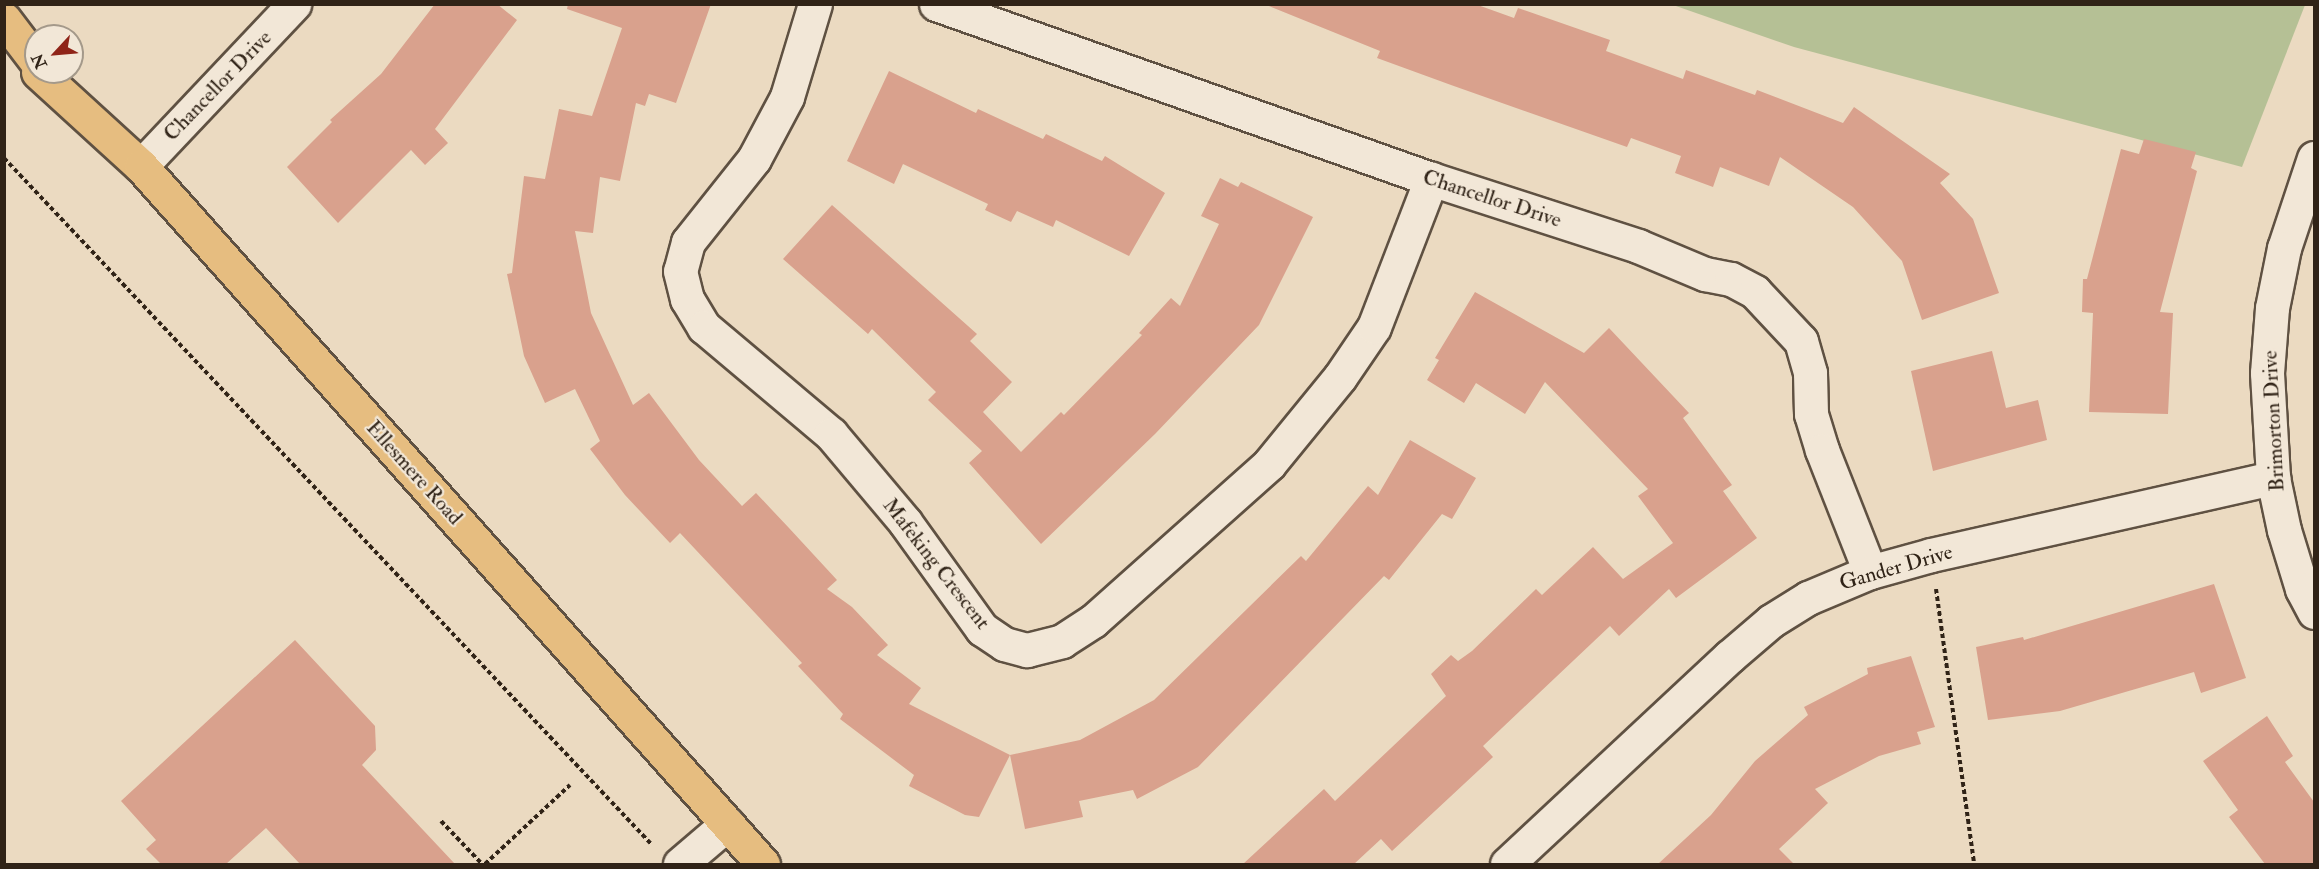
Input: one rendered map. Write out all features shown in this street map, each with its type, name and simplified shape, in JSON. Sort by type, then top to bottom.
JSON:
[{"type":"main road","points":[[4,19],[24,45]]},
{"type":"main road","name":"Ellesmere Road","points":[[4,43],[24,60]]},
{"type":"main road","name":"Ellesmere Road","points":[[53,84],[141,166],[763,864]]},
{"type":"street","name":"Chancellor Drive","points":[[141,166],[294,4]]},
{"type":"street","name":"Mafeking Crescent","points":[[814,4],[787,97],[754,159],[688,242],[680,271],[687,299],[704,327],[831,434],[905,522],[982,630],[1004,644],[1028,650],[1062,641],[1093,621],[1269,464],[1340,377],[1374,327],[1431,179]]},
{"type":"street","name":"Chancellor Drive","points":[[936,4],[1431,179],[1638,246],[1705,274],[1731,279],[1755,292],[1801,341],[1810,373],[1811,414],[1822,450],[1870,572]]},
{"type":"street","name":"Brimorton Drive","points":[[2314,158],[2284,248],[2272,308],[2267,373],[2273,478],[2284,530],[2302,589],[2314,612]]},
{"type":"street","name":"Gander Drive","points":[[1507,864],[1771,621],[1808,598],[1870,572],[1931,555],[2273,478]]},
{"type":"street","points":[[669,860],[727,824]]},
{"type":"path","points":[[4,158],[669,860]]},
{"type":"path","points":[[1931,555],[1974,864]]},
{"type":"path","points":[[441,821],[484,864],[570,785]]},
{"type":"green space","points":[[1673,5],[2305,5],[2242,167],[1794,47]]},
{"type":"building","points":[[435,4],[497,4],[517,20],[435,129],[448,143],[425,165],[411,150],[338,223],[287,167],[332,122],[330,120],[381,74]]},
{"type":"building","points":[[568,4],[711,4],[676,103],[649,94],[645,106],[636,103],[620,181],[600,177],[593,233],[575,231],[591,313],[633,405],[649,393],[699,460],[742,506],[756,493],[837,580],[827,589],[852,607],[888,645],[877,655],[921,688],[909,704],[1010,755],[979,817],[965,815],[909,786],[914,775],[840,719],[843,714],[798,666],[802,663],[680,533],[670,543],[625,495],[590,449],[600,441],[575,389],[545,403],[524,356],[507,274],[512,273],[524,176],[545,179],[559,109],[592,116],[622,28],[567,9]]},
{"type":"building","points":[[1264,4],[1475,4],[1514,18],[1518,8],[1610,40],[1606,51],[1683,79],[1686,70],[1755,95],[1757,90],[1843,123],[1854,107],[1950,174],[1940,183],[1973,219],[1999,293],[1922,320],[1902,261],[1853,207],[1780,157],[1769,186],[1720,167],[1713,187],[1675,173],[1681,156],[1631,138],[1627,147],[1451,85],[1377,58],[1380,51]]},
{"type":"building","points":[[889,71],[976,113],[978,109],[1043,139],[1046,134],[1102,161],[1105,156],[1165,193],[1129,256],[1056,220],[1053,227],[1017,211],[1011,222],[985,210],[988,204],[903,164],[894,184],[847,161]]},
{"type":"building","points":[[2144,139],[2196,152],[2191,168],[2197,171],[2160,312],[2173,313],[2168,414],[2089,412],[2093,313],[2082,312],[2083,279],[2087,279],[2121,149],[2139,154]]},
{"type":"building","points":[[1220,178],[1238,187],[1241,182],[1313,217],[1259,325],[1155,434],[1041,544],[969,463],[982,451],[928,400],[936,392],[872,329],[868,334],[783,259],[832,205],[977,334],[970,341],[1012,382],[983,412],[1021,452],[1061,412],[1064,415],[1142,335],[1139,333],[1171,298],[1180,306],[1219,224],[1201,216]]},
{"type":"building","points":[[1475,292],[1584,353],[1609,328],[1689,413],[1683,418],[1732,485],[1723,491],[1757,538],[1676,598],[1669,589],[1619,636],[1610,626],[1483,746],[1493,757],[1392,851],[1381,839],[1354,864],[1243,864],[1324,789],[1335,801],[1446,696],[1431,674],[1451,655],[1458,661],[1472,651],[1536,589],[1542,595],[1593,547],[1623,579],[1673,543],[1638,496],[1648,489],[1545,382],[1525,414],[1476,383],[1464,403],[1427,380],[1439,360],[1435,358]]},
{"type":"building","points":[[1992,351],[2006,408],[2038,400],[2047,440],[1933,471],[1911,371]]},
{"type":"building","points":[[1410,440],[1476,478],[1452,519],[1442,514],[1389,580],[1384,576],[1198,767],[1137,799],[1133,790],[1079,801],[1083,817],[1025,829],[1010,755],[1080,740],[1154,700],[1301,556],[1306,561],[1368,486],[1378,495]]},
{"type":"building","points":[[2214,584],[2246,678],[2201,693],[2194,672],[2060,711],[1988,720],[1976,647],[2023,637],[2024,640]]},
{"type":"building","points":[[295,640],[375,726],[376,750],[362,765],[455,864],[300,864],[266,828],[226,864],[161,864],[146,849],[156,840],[121,801]]},
{"type":"building","points":[[1911,656],[1935,727],[1917,732],[1921,744],[1879,756],[1815,789],[1828,803],[1779,849],[1794,864],[1658,864],[1711,815],[1755,761],[1808,715],[1804,707],[1868,674],[1867,668]]},
{"type":"building","points":[[2267,716],[2293,756],[2285,762],[2314,802],[2314,864],[2265,864],[2229,817],[2238,810],[2203,761]]}]
